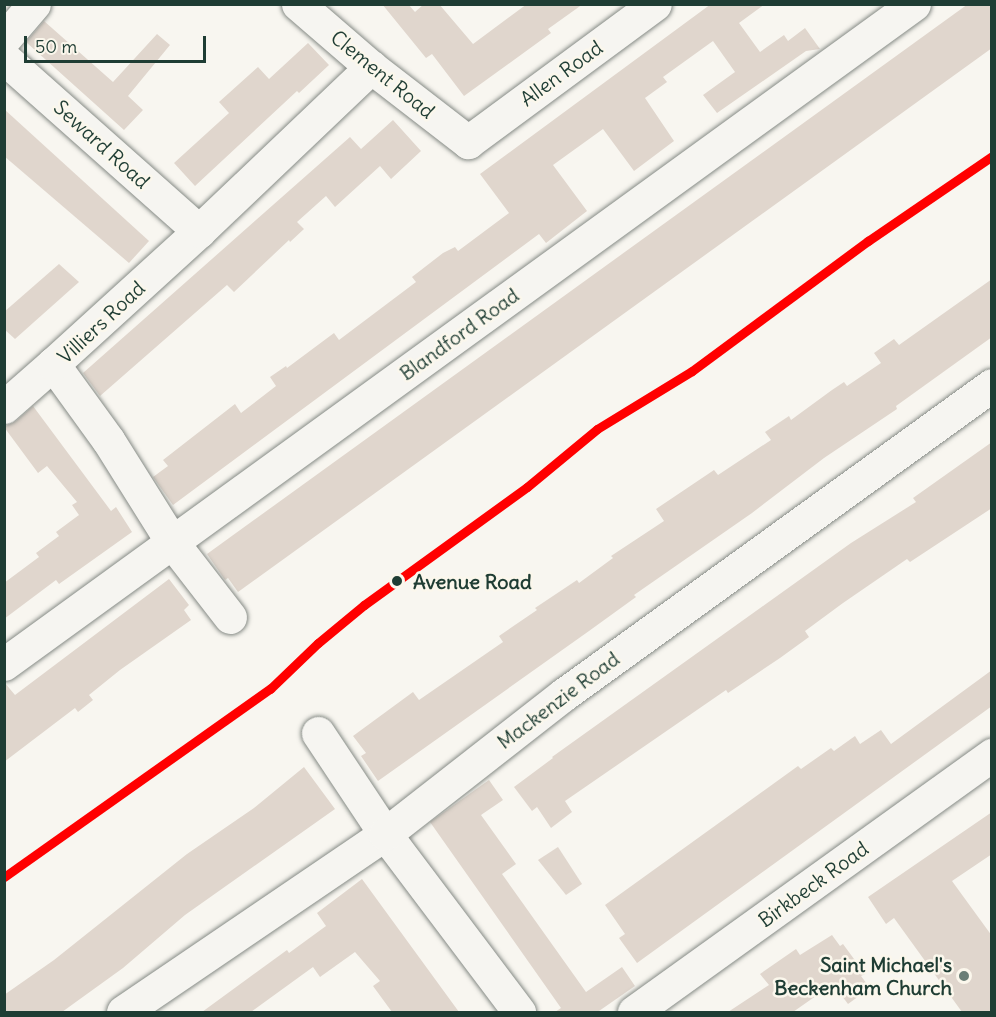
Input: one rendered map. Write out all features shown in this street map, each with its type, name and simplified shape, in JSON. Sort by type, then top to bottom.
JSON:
[{"type":"street","points":[[4,39],[34,4]]},
{"type":"street","name":"Clement Road","points":[[298,4],[371,67],[468,142]]},
{"type":"street","name":"Allen Road","points":[[468,142],[655,4]]},
{"type":"street","name":"Blandford Road","points":[[4,664],[914,4]]},
{"type":"street","name":"Seward Road","points":[[4,58],[199,231]]},
{"type":"street","name":"Villiers Road","points":[[230,617],[172,542],[108,440],[53,364],[199,231],[371,67]]},
{"type":"street","points":[[4,407],[53,364]]},
{"type":"street","name":"Mackenzie Road","points":[[128,1011],[385,834],[563,695],[992,385]]},
{"type":"street","points":[[318,733],[385,834],[519,1012]]},
{"type":"street","name":"Birkbeck Road","points":[[634,1012],[992,755]]},
{"type":"building","points":[[382,4],[408,4],[415,12],[424,4],[439,4],[473,44],[527,4],[583,4],[548,29],[551,33],[464,96],[432,54],[426,58]]},
{"type":"building","points":[[711,4],[765,4],[739,23],[760,52],[784,35],[788,41],[805,28],[820,49],[806,51],[717,113],[703,95],[735,72],[713,41],[663,77],[667,82],[645,98],[674,141],[634,171],[603,129],[553,165],[587,211],[546,243],[539,234],[173,505],[153,477],[168,466],[163,460],[235,404],[241,413],[276,386],[270,377],[286,366],[287,368],[334,333],[339,340],[416,282],[412,277],[443,253],[455,247],[458,251],[509,213],[480,174]]},
{"type":"building","points":[[968,4],[992,4],[992,48],[238,592],[228,578],[225,580],[207,554]]},
{"type":"building","points":[[44,21],[113,82],[157,34],[170,45],[128,96],[143,110],[124,130],[26,42]]},
{"type":"building","points":[[308,43],[329,65],[299,93],[297,91],[195,186],[174,163],[229,113],[219,102],[258,67],[269,79]]},
{"type":"building","points":[[4,109],[149,241],[129,263],[4,156]]},
{"type":"building","points":[[393,120],[421,151],[391,179],[380,166],[335,207],[326,196],[297,222],[304,229],[290,242],[289,240],[234,292],[227,285],[100,396],[83,373],[350,137],[361,149]]},
{"type":"building","points":[[59,264],[79,282],[15,339],[4,329],[4,312]]},
{"type":"building","points":[[992,279],[992,337],[896,406],[897,409],[824,458],[752,513],[634,595],[636,597],[378,781],[361,756],[366,753],[353,736],[413,692],[419,700],[503,642],[499,636],[537,610],[535,608],[577,580],[579,583],[613,558],[611,556],[664,521],[656,509],[714,470],[718,475],[771,440],[765,432],[789,416],[791,420],[844,382],[847,386],[881,363],[874,353],[894,339],[899,345]]},
{"type":"building","points":[[33,406],[111,511],[116,507],[132,532],[59,584],[56,580],[4,619],[4,583],[39,557],[36,553],[59,536],[56,532],[79,515],[72,505],[77,502],[47,466],[38,473],[4,427],[16,421]]},
{"type":"building","points":[[992,442],[992,508],[910,562],[907,559],[805,631],[809,637],[780,658],[728,693],[726,690],[565,801],[572,812],[551,828],[537,807],[532,811],[514,787],[552,757],[851,543],[916,502],[913,498]]},
{"type":"building","points":[[169,579],[189,605],[184,610],[191,620],[89,695],[93,700],[78,712],[75,708],[4,762],[4,682],[15,695]]},
{"type":"building","points":[[992,670],[992,706],[637,963],[619,938],[625,934],[605,905],[798,766],[801,769],[831,748],[834,751],[855,736],[860,744],[881,730],[891,744]]},
{"type":"building","points":[[304,767],[335,809],[185,915],[123,968],[62,1012],[4,1012],[4,995],[54,960],[187,854],[254,808]]},
{"type":"building","points":[[489,780],[503,800],[481,815],[516,864],[502,874],[586,992],[622,967],[635,986],[600,1012],[555,1012],[561,1008],[430,822]]},
{"type":"building","points":[[992,812],[992,854],[952,881],[992,936],[992,1012],[962,1012],[894,918],[886,924],[868,897]]},
{"type":"building","points":[[558,847],[582,884],[566,895],[538,860]]},
{"type":"building","points":[[362,879],[459,1012],[392,1012],[373,986],[380,981],[355,952],[320,977],[313,967],[251,1012],[202,1012],[287,950],[289,953],[326,926],[317,913]]},
{"type":"building","points":[[832,935],[840,946],[843,944],[865,974],[861,976],[870,988],[848,1004],[833,984],[793,1012],[728,1012],[769,985],[760,974],[796,949],[800,955]]},
{"type":"transit line","points":[[4,877],[270,689],[318,643],[364,605],[527,487],[597,429],[692,371],[868,241],[992,156]]},
{"type":"place","name":"Avenue Road","points":[[397,581]]},
{"type":"place","name":"Saint Michael's Beckenham Church","points":[[964,976]]}]
